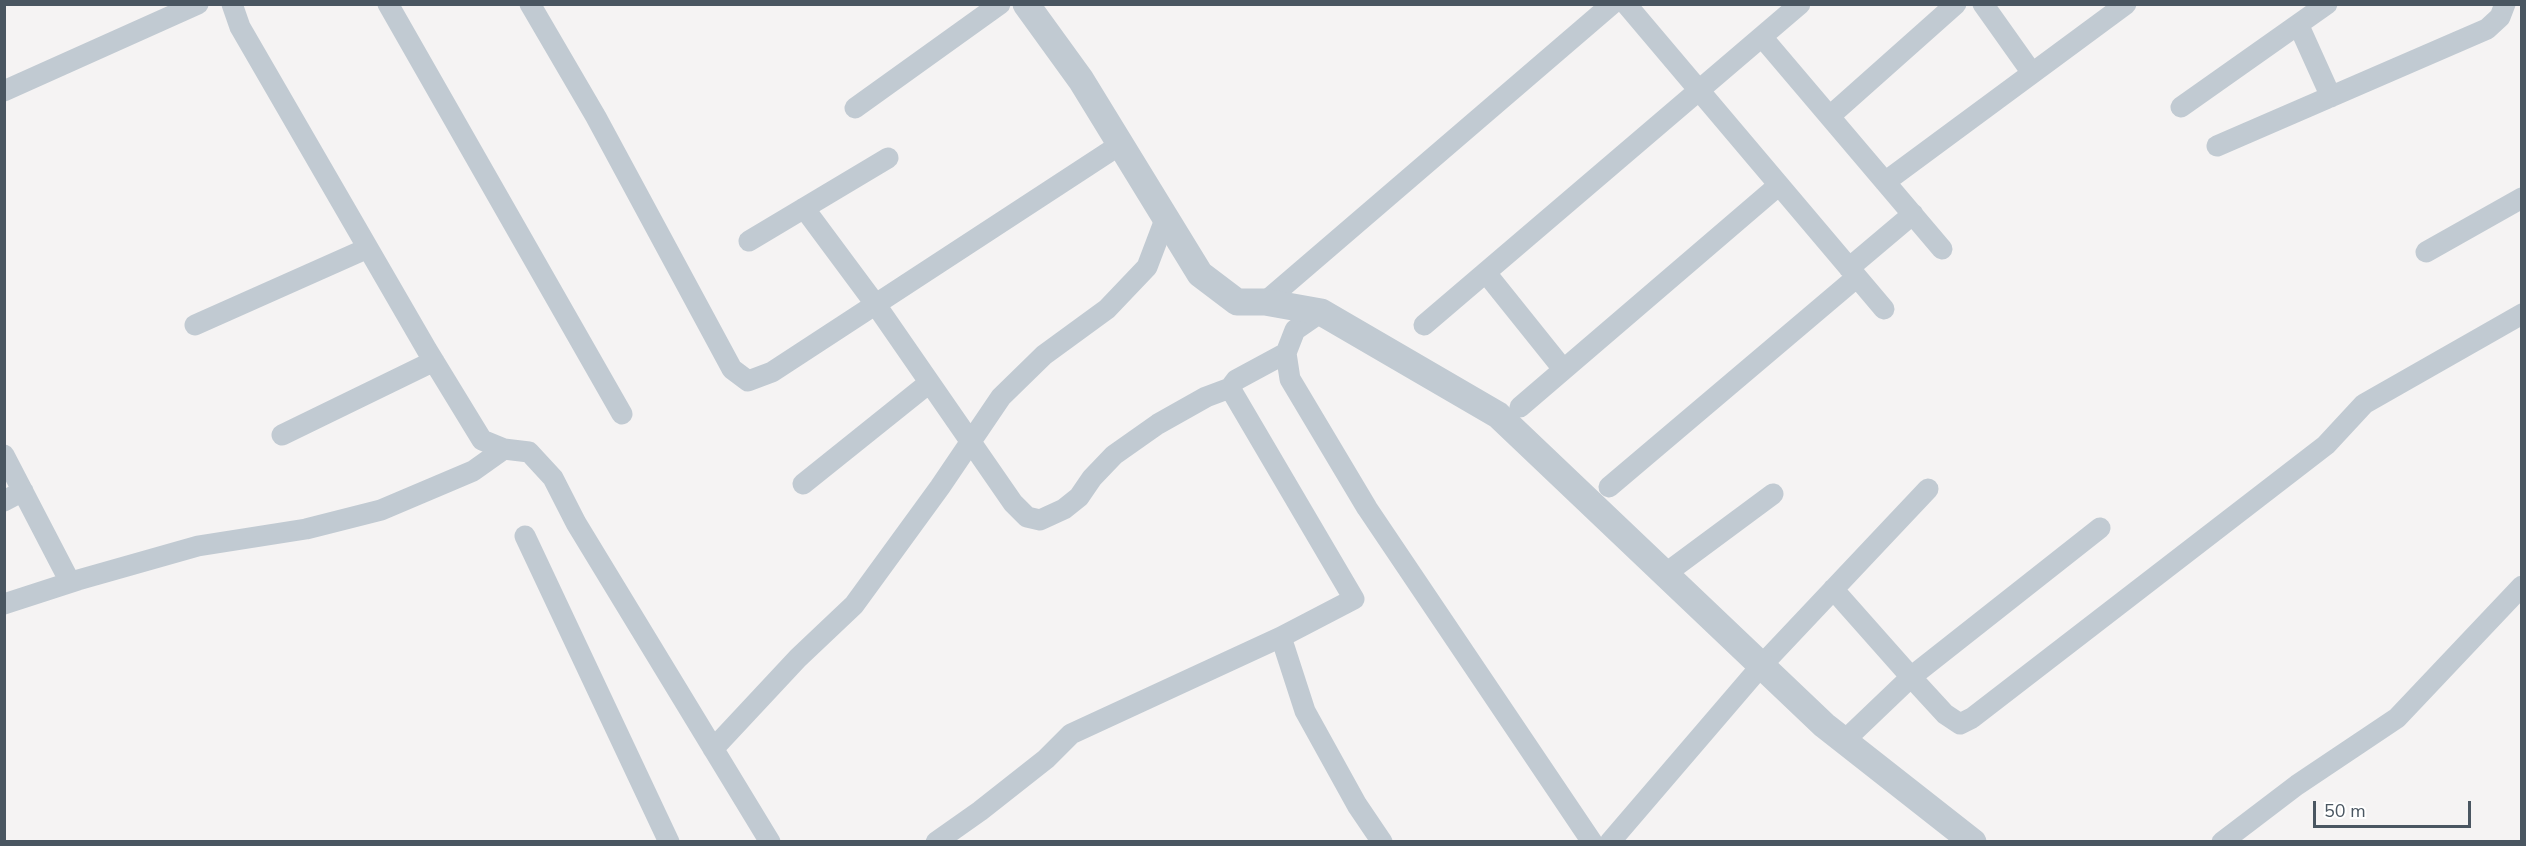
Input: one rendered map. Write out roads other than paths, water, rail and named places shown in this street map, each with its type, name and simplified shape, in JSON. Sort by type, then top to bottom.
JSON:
[{"type":"street","points":[[4,91],[198,4]]},
{"type":"street","points":[[232,4],[240,27],[482,440],[504,448],[529,452],[553,478],[582,534],[770,842]]},
{"type":"street","points":[[388,4],[622,414]]},
{"type":"street","points":[[530,4],[596,117],[732,369],[748,381],[772,372],[876,306],[1120,144]]},
{"type":"street","points":[[855,108],[1000,4]]},
{"type":"street","points":[[1026,4],[1081,80],[1200,274],[1237,302],[1265,302],[1321,312],[1498,415],[1824,725],[1973,842]]},
{"type":"street","points":[[1265,302],[1612,4]]},
{"type":"street","points":[[1626,4],[1884,309]]},
{"type":"street","points":[[1424,325],[1800,4]]},
{"type":"street","points":[[1830,116],[1956,4]]},
{"type":"street","points":[[1983,4],[2032,73]]},
{"type":"street","points":[[1885,182],[2126,4]]},
{"type":"street","points":[[2181,107],[2299,26],[2327,4]]},
{"type":"street","points":[[2217,146],[2487,30],[2500,17],[2505,4]]},
{"type":"street","points":[[2299,26],[2331,97]]},
{"type":"street","points":[[1762,37],[1942,249]]},
{"type":"street","points":[[749,242],[888,158]]},
{"type":"street","points":[[1520,407],[1779,185]]},
{"type":"street","points":[[2426,252],[2522,198]]},
{"type":"street","points":[[804,208],[876,306],[1013,503],[1027,517],[1040,520],[1064,509],[1079,497],[1092,478],[1114,455],[1158,424],[1206,397],[1230,388],[1236,380],[1286,354]]},
{"type":"street","points":[[1609,487],[1853,273],[1913,214]]},
{"type":"street","points":[[713,749],[798,658],[854,604],[1001,397],[1044,355],[1107,309],[1147,267],[1166,218]]},
{"type":"street","points":[[195,325],[368,248]]},
{"type":"street","points":[[1486,273],[1563,369]]},
{"type":"street","points":[[1321,312],[1295,330],[1286,354],[1290,379],[1335,457],[1592,842]]},
{"type":"street","points":[[1833,589],[1911,677],[1918,688],[1945,714],[1960,724],[2326,445],[2364,404],[2522,314]]},
{"type":"street","points":[[282,435],[434,361]]},
{"type":"street","points":[[803,484],[929,383]]},
{"type":"street","points":[[936,842],[1046,759],[1071,734],[1281,637],[1354,599],[1230,388]]},
{"type":"street","points":[[4,604],[70,582],[198,546],[306,529],[381,510],[473,471],[504,448]]},
{"type":"street","points":[[4,455],[70,582]]},
{"type":"street","points":[[1610,842],[1630,833],[1761,666],[1928,489]]},
{"type":"street","points":[[4,501],[23,491]]},
{"type":"street","points":[[1665,574],[1773,494]]},
{"type":"street","points":[[1844,741],[1911,677],[2100,528]]},
{"type":"street","points":[[525,536],[669,842]]},
{"type":"street","points":[[2222,842],[2297,785],[2397,718],[2522,586]]},
{"type":"street","points":[[1281,637],[1305,711],[1357,805],[1382,842]]}]
